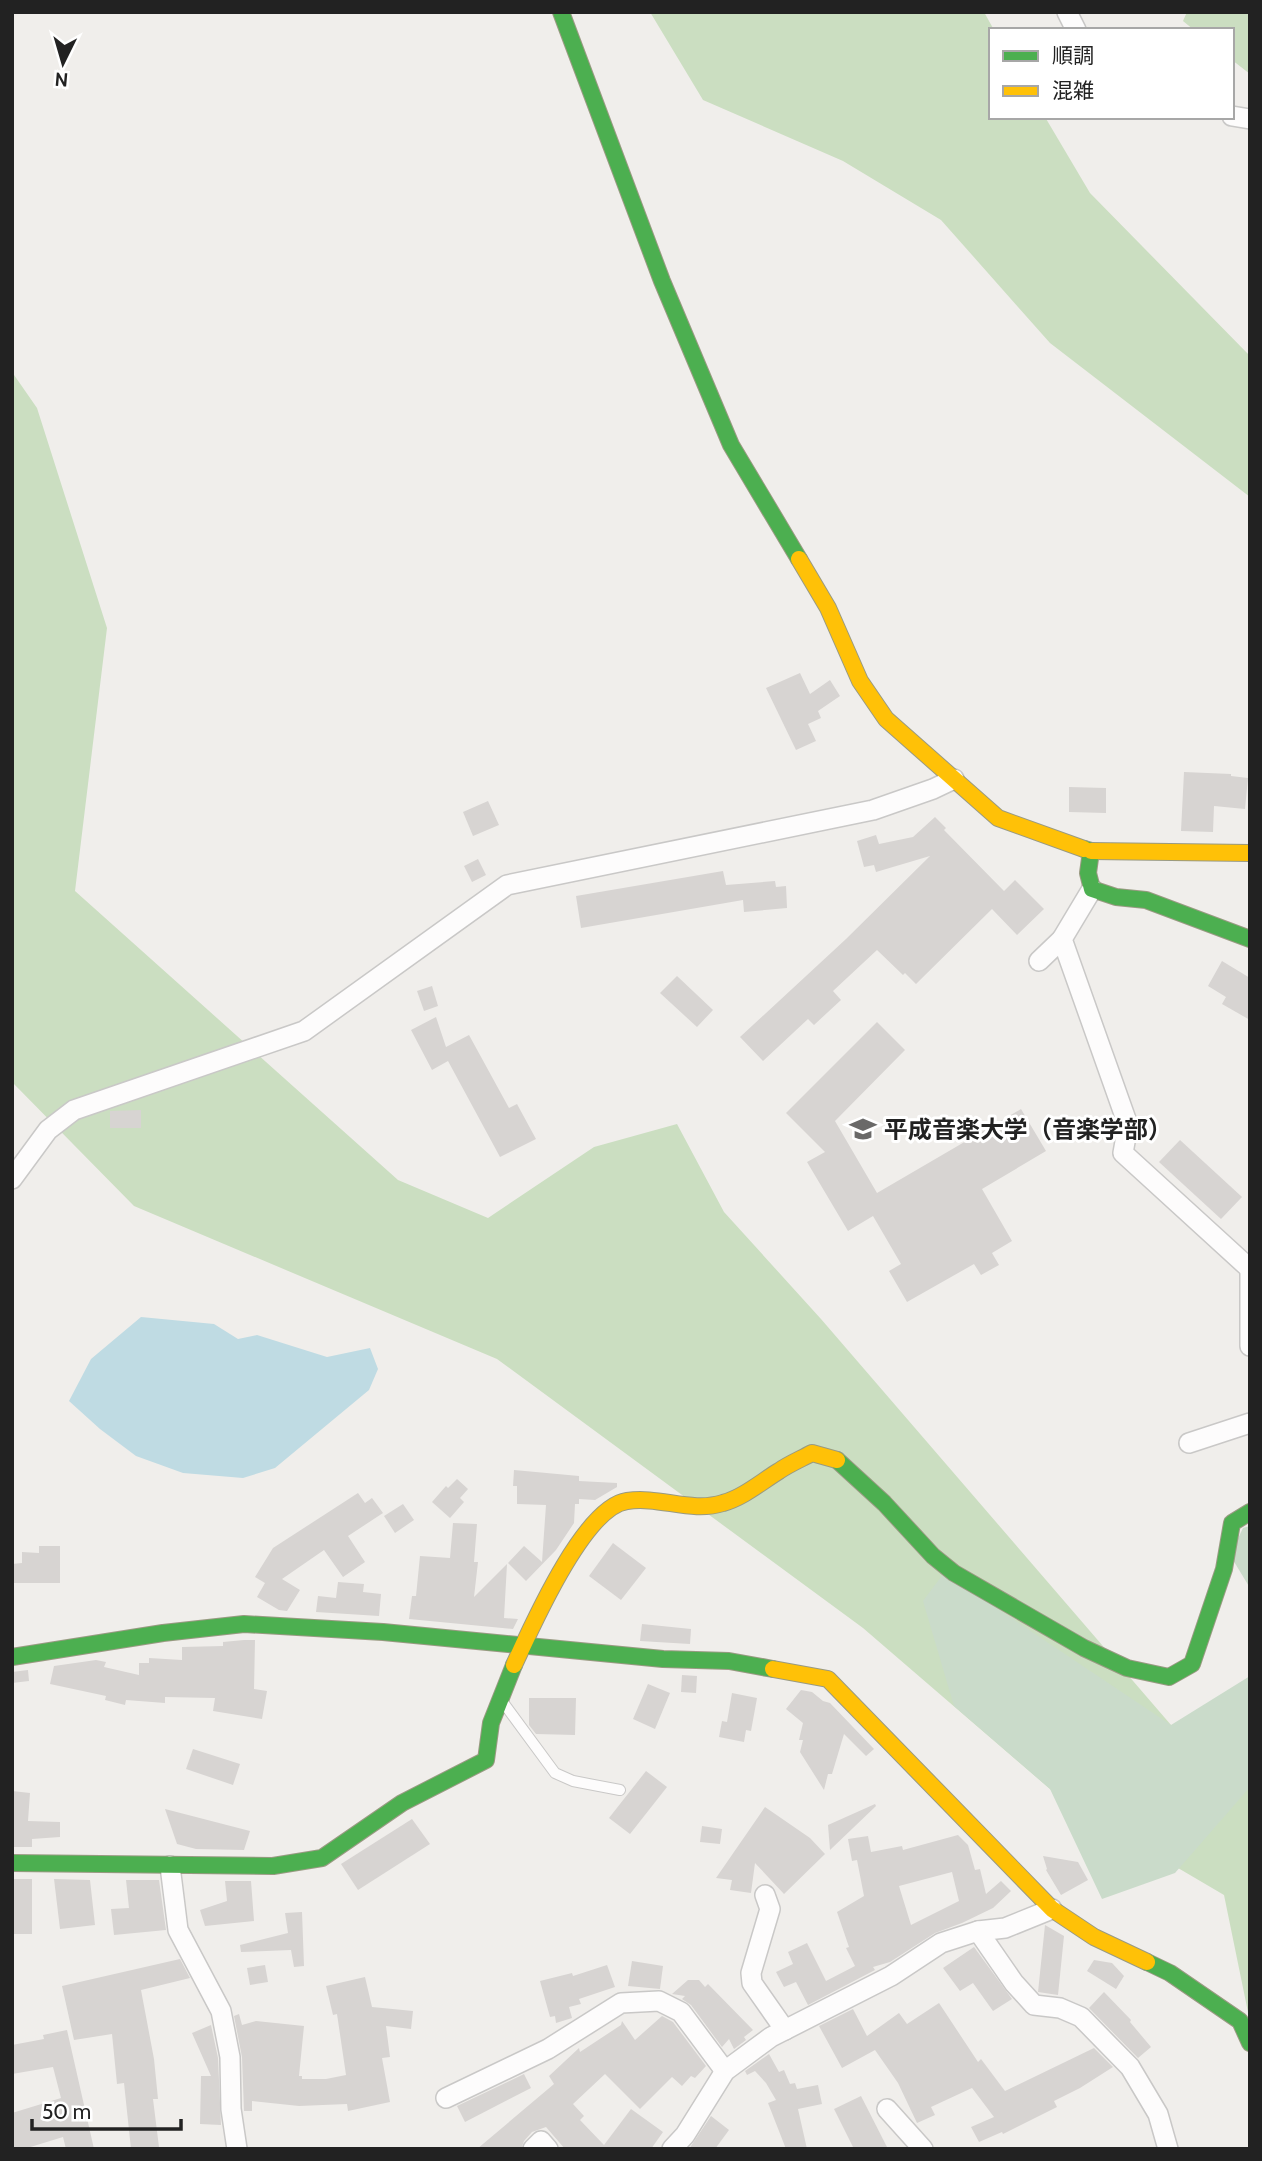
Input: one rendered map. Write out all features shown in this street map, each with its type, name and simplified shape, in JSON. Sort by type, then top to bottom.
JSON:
[{"type":"street","points":[[561,12],[662,281],[732,445],[828,608],[860,681],[887,719],[998,818],[1091,851],[1250,853]]},
{"type":"street","points":[[1067,12],[1075,28]]},
{"type":"street","points":[[12,1179],[48,1130],[74,1110],[304,1031],[507,885],[873,810],[954,779]]},
{"type":"street","points":[[1039,961],[1062,939],[1092,889],[1088,873],[1091,851]]},
{"type":"street","points":[[1092,889],[1116,897],[1146,900],[1250,939]]},
{"type":"street","points":[[1062,939],[1128,1125],[1123,1153],[1250,1266],[1250,1346]]},
{"type":"street","points":[[1189,1443],[1250,1423]]},
{"type":"street","points":[[12,1863],[272,1866],[322,1858],[402,1803],[486,1760],[491,1724],[520,1647],[575,1549],[601,1514],[617,1504],[639,1500],[712,1506],[727,1502],[812,1453],[839,1460],[933,1556],[954,1573],[1083,1648],[1127,1668],[1169,1677],[1192,1664],[1224,1569],[1232,1523],[1250,1512]]},
{"type":"street","points":[[12,1657],[163,1633],[244,1624],[383,1632],[663,1659],[729,1661],[828,1679],[1052,1909],[1094,1937],[1170,1973],[1240,2021],[1250,2043]]},
{"type":"street","points":[[170,1866],[178,1930],[221,2011],[230,2057],[231,2109],[237,2149]]},
{"type":"street","points":[[765,1895],[770,1909],[751,1973],[752,1983],[785,2030]]},
{"type":"street","points":[[673,2149],[685,2135],[725,2071],[772,2037],[891,1976],[941,1943],[978,1931],[1004,1928],[1052,1909]]},
{"type":"street","points":[[978,1931],[1014,1983],[1034,2005],[1060,2008],[1081,2017],[1130,2067],[1158,2114],[1168,2149]]},
{"type":"street","points":[[446,2098],[548,2049],[621,2003],[659,2001],[681,2012],[725,2071]]},
{"type":"street","points":[[887,2109],[923,2149]]},
{"type":"street","points":[[533,2149],[541,2141],[548,2149]]},
{"type":"lane","points":[[500,1699],[555,1773],[573,1781],[620,1790]]},
{"type":"green space","points":[[650,12],[984,12],[993,28],[989,28],[989,119],[1046,119],[1090,193],[1250,356],[1250,497],[1050,343],[941,220],[843,161],[703,100]]},
{"type":"green space","points":[[1187,12],[1250,12],[1250,74],[1234,62],[1234,28],[1192,28],[1183,21]]},
{"type":"green space","points":[[12,372],[37,408],[107,628],[75,891],[398,1180],[488,1218],[594,1147],[677,1124],[724,1212],[821,1319],[1171,1725],[1250,1773],[1250,2022],[1224,1895],[1064,1801],[863,1628],[497,1359],[134,1206],[12,1082]]},
{"type":"green space","points":[[1250,1526],[1250,1588],[1230,1555],[1243,1528]]},
{"type":"green space","points":[[944,1573],[1171,1725],[1250,1676],[1250,1787],[1175,1873],[1102,1899],[1050,1789],[954,1706],[923,1601]]},
{"type":"water","points":[[141,1317],[214,1324],[238,1339],[257,1335],[327,1357],[370,1348],[378,1369],[369,1390],[275,1468],[243,1478],[183,1473],[136,1456],[69,1401],[91,1359]]},
{"type":"building","points":[[800,673],[810,694],[830,680],[840,696],[818,711],[821,718],[808,724],[816,741],[796,750],[766,688]]},
{"type":"building","points":[[1184,772],[1231,774],[1248,778],[1245,809],[1214,806],[1213,832],[1181,831]]},
{"type":"building","points":[[1069,787],[1106,788],[1106,813],[1069,812]]},
{"type":"building","points":[[488,801],[499,825],[473,836],[463,812]]},
{"type":"building","points":[[935,817],[946,828],[944,830],[1004,891],[1015,880],[1044,909],[1017,935],[992,909],[916,984],[877,950],[833,991],[841,1000],[814,1025],[808,1019],[763,1061],[740,1037],[846,939],[930,856],[876,872],[874,865],[864,867],[857,841],[876,835],[879,844],[913,837]]},
{"type":"building","points":[[478,859],[486,875],[472,882],[464,866]]},
{"type":"building","points":[[723,871],[726,885],[775,881],[776,887],[786,886],[787,908],[744,912],[743,900],[581,928],[576,896]]},
{"type":"building","points":[[1222,961],[1250,978],[1250,1020],[1222,1004],[1226,997],[1208,986]]},
{"type":"building","points":[[677,976],[713,1010],[697,1027],[660,993]]},
{"type":"building","points":[[432,986],[438,1006],[424,1011],[417,991]]},
{"type":"building","points":[[436,1017],[446,1047],[469,1035],[509,1108],[517,1104],[536,1139],[500,1157],[448,1061],[432,1070],[411,1030]]},
{"type":"building","points":[[877,1022],[905,1050],[835,1121],[877,1193],[1021,1109],[1046,1151],[982,1189],[1012,1241],[992,1253],[999,1265],[981,1275],[974,1264],[907,1302],[889,1271],[901,1264],[873,1216],[848,1231],[807,1162],[825,1152],[786,1113]]},
{"type":"building","points":[[141,1110],[141,1128],[110,1128],[110,1111]]},
{"type":"building","points":[[1180,1140],[1242,1197],[1221,1219],[1159,1162]]},
{"type":"building","points":[[514,1470],[579,1476],[579,1481],[617,1483],[617,1487],[595,1500],[579,1499],[579,1504],[575,1504],[574,1523],[556,1550],[526,1581],[508,1563],[524,1546],[542,1562],[546,1505],[517,1504],[517,1486],[513,1486]]},
{"type":"building","points":[[457,1479],[468,1489],[460,1498],[464,1502],[450,1518],[432,1502],[446,1486],[448,1488]]},
{"type":"building","points":[[358,1493],[365,1503],[372,1498],[383,1513],[348,1536],[365,1562],[343,1577],[324,1550],[282,1579],[300,1590],[287,1611],[279,1610],[257,1597],[265,1583],[255,1577],[273,1548]]},
{"type":"building","points":[[403,1504],[414,1520],[395,1533],[384,1516]]},
{"type":"building","points":[[453,1523],[477,1524],[474,1562],[478,1562],[474,1597],[507,1564],[504,1618],[518,1619],[513,1629],[409,1619],[412,1596],[416,1596],[420,1556],[450,1558]]},
{"type":"building","points":[[613,1543],[646,1568],[621,1600],[589,1576]]},
{"type":"building","points":[[39,1546],[60,1546],[60,1583],[12,1583],[12,1564],[22,1563],[22,1552],[39,1553]]},
{"type":"building","points":[[338,1582],[364,1584],[363,1592],[381,1594],[379,1616],[316,1612],[318,1596],[336,1598]]},
{"type":"building","points":[[642,1624],[691,1629],[690,1644],[640,1641]]},
{"type":"building","points":[[255,1640],[254,1689],[267,1691],[262,1719],[213,1711],[215,1698],[165,1697],[165,1703],[126,1700],[125,1705],[105,1700],[106,1696],[50,1684],[54,1666],[96,1660],[106,1662],[104,1667],[139,1675],[139,1663],[149,1663],[149,1658],[182,1660],[182,1647],[223,1646],[223,1642]]},
{"type":"building","points":[[28,1670],[29,1681],[12,1683],[12,1672]]},
{"type":"building","points":[[682,1675],[697,1676],[696,1693],[681,1692]]},
{"type":"building","points":[[648,1684],[670,1693],[655,1729],[633,1719]]},
{"type":"building","points":[[801,1690],[812,1692],[830,1703],[874,1749],[866,1756],[844,1734],[832,1774],[828,1774],[824,1790],[800,1752],[803,1740],[799,1740],[803,1723],[786,1709]]},
{"type":"building","points":[[732,1693],[757,1698],[751,1731],[746,1730],[744,1742],[719,1737],[722,1721],[727,1722]]},
{"type":"building","points":[[529,1698],[576,1698],[575,1735],[536,1734],[529,1725]]},
{"type":"building","points":[[193,1749],[240,1764],[233,1785],[186,1769]]},
{"type":"building","points":[[646,1771],[667,1787],[630,1834],[609,1818]]},
{"type":"building","points":[[12,1791],[30,1793],[28,1821],[60,1822],[60,1837],[32,1839],[32,1847],[12,1847]]},
{"type":"building","points":[[875,1804],[876,1806],[830,1850],[828,1825]]},
{"type":"building","points":[[765,1807],[810,1838],[825,1854],[784,1894],[755,1863],[751,1893],[730,1890],[732,1880],[716,1878]]},
{"type":"building","points":[[165,1809],[250,1831],[244,1850],[196,1849],[177,1844]]},
{"type":"building","points":[[412,1819],[430,1844],[358,1890],[341,1864]]},
{"type":"building","points":[[702,1826],[722,1829],[720,1844],[700,1842]]},
{"type":"building","points":[[958,1835],[968,1845],[975,1870],[980,1869],[986,1894],[1001,1881],[1011,1891],[993,1908],[935,1933],[890,1962],[873,1967],[875,1970],[808,2005],[796,1982],[784,1987],[776,1972],[793,1964],[788,1952],[807,1943],[826,1981],[855,1966],[846,1948],[849,1947],[837,1912],[864,1896],[857,1860],[852,1861],[848,1839],[868,1836],[871,1852],[902,1846],[903,1850]],"holes":[[[952,1872],[959,1901],[911,1925],[899,1886]]]},
{"type":"building","points":[[1043,1856],[1078,1862],[1088,1880],[1061,1895],[1046,1870]]},
{"type":"building","points":[[12,1879],[32,1879],[32,1934],[12,1934]]},
{"type":"building","points":[[54,1879],[90,1880],[95,1925],[60,1929]]},
{"type":"building","points":[[126,1880],[159,1880],[166,1930],[114,1935],[111,1909],[129,1908]]},
{"type":"building","points":[[225,1881],[251,1881],[254,1921],[205,1926],[200,1910],[227,1901]]},
{"type":"building","points":[[302,1912],[304,1966],[294,1967],[291,1950],[241,1952],[240,1945],[288,1933],[285,1913]]},
{"type":"building","points":[[1045,1925],[1064,1936],[1058,1995],[1038,1992]]},
{"type":"building","points":[[974,1947],[1012,1999],[993,2011],[973,1983],[960,1991],[943,1968]]},
{"type":"building","points":[[180,1959],[190,1978],[141,1990],[154,2059],[158,2099],[153,2099],[159,2147],[131,2149],[124,2083],[117,2084],[112,2034],[74,2040],[62,1986]]},
{"type":"building","points":[[1094,1960],[1112,1963],[1124,1976],[1116,1989],[1087,1971]]},
{"type":"building","points":[[632,1961],[663,1966],[660,1989],[628,1986]]},
{"type":"building","points":[[265,1965],[268,1982],[250,1985],[247,1968]]},
{"type":"building","points":[[607,1965],[615,1987],[579,1999],[581,2004],[569,2007],[572,2018],[556,2023],[555,2016],[550,2017],[540,1981],[572,1973],[573,1976]]},
{"type":"building","points":[[365,1977],[372,2007],[413,2011],[411,2029],[386,2026],[390,2057],[382,2058],[390,2102],[348,2111],[347,2104],[299,2106],[252,2101],[252,2111],[244,2111],[242,2057],[234,2016],[239,2014],[242,2025],[256,2021],[304,2026],[299,2076],[302,2076],[302,2079],[326,2079],[346,2075],[337,2014],[333,2015],[326,1986]]},
{"type":"building","points":[[688,1980],[699,1980],[705,1987],[708,1984],[753,2030],[744,2037],[746,2040],[734,2049],[729,2039],[722,2047],[691,2005],[682,1999],[685,1996],[672,1994]]},
{"type":"building","points":[[1104,1992],[1131,2020],[1151,2047],[1138,2058],[1089,2008]]},
{"type":"building","points":[[939,2003],[978,2062],[981,2059],[1005,2091],[1094,2048],[1113,2067],[1054,2101],[1057,2107],[1003,2134],[1002,2132],[979,2142],[971,2127],[994,2117],[972,2088],[931,2107],[935,2115],[917,2123],[898,2083],[875,2050],[842,2068],[819,2026],[853,2009],[867,2036],[899,2013],[907,2024]]},
{"type":"building","points":[[662,2016],[673,2022],[706,2066],[695,2078],[691,2076],[682,2086],[672,2077],[640,2109],[605,2074],[573,2104],[584,2116],[580,2120],[604,2145],[631,2109],[663,2132],[651,2149],[565,2149],[546,2127],[532,2132],[521,2149],[477,2149],[554,2084],[549,2076],[579,2048],[580,2052],[621,2025],[622,2021],[635,2040]]},
{"type":"building","points":[[211,2025],[218,2058],[221,2125],[200,2124],[201,2076],[211,2076],[192,2033]]},
{"type":"building","points":[[67,2030],[94,2149],[66,2149],[63,2137],[24,2149],[12,2149],[12,2113],[61,2098],[53,2067],[12,2074],[12,2045],[44,2039],[43,2035]]},
{"type":"building","points":[[769,2054],[779,2072],[784,2070],[790,2084],[795,2083],[797,2089],[818,2085],[822,2104],[798,2109],[807,2149],[786,2149],[768,2103],[776,2100],[755,2071],[747,2075],[745,2071]]},
{"type":"building","points":[[524,2074],[531,2088],[465,2122],[457,2106]]},
{"type":"building","points":[[861,2096],[888,2149],[854,2149],[834,2109]]},
{"type":"building","points":[[711,2116],[729,2130],[715,2149],[689,2149]]},
{"type":"traffic: fast","points":[[561,12],[662,281],[731,445],[799,559]]},
{"type":"traffic: fast","points":[[1084,849],[1091,851],[1088,873],[1092,889],[1116,897],[1146,900],[1250,939]]},
{"type":"traffic: fast","points":[[837,1460],[884,1503],[933,1556],[954,1573],[1084,1648],[1127,1668],[1169,1677],[1192,1664],[1224,1569],[1232,1523],[1250,1512]]},
{"type":"traffic: fast","points":[[12,1657],[163,1633],[244,1624],[383,1632],[663,1659],[729,1661],[773,1669]]},
{"type":"traffic: fast","points":[[12,1863],[273,1866],[322,1858],[402,1803],[486,1760],[491,1723],[514,1665]]},
{"type":"traffic: fast","points":[[1147,1962],[1170,1973],[1240,2021],[1250,2043]]},
{"type":"traffic: slow","points":[[799,559],[828,608],[860,681],[886,719],[998,818],[1084,849]]},
{"type":"traffic: slow","points":[[1091,851],[1250,853]]},
{"type":"traffic: slow","points":[[514,1665],[546,1598],[577,1545],[611,1508],[627,1501],[639,1500],[711,1506],[738,1497],[812,1453],[837,1460]]},
{"type":"traffic: slow","points":[[773,1669],[828,1679],[1052,1909],[1094,1937],[1147,1962]]},
{"type":"place","name":"平成音楽大学（音楽学部）","points":[[863,1129]]}]
